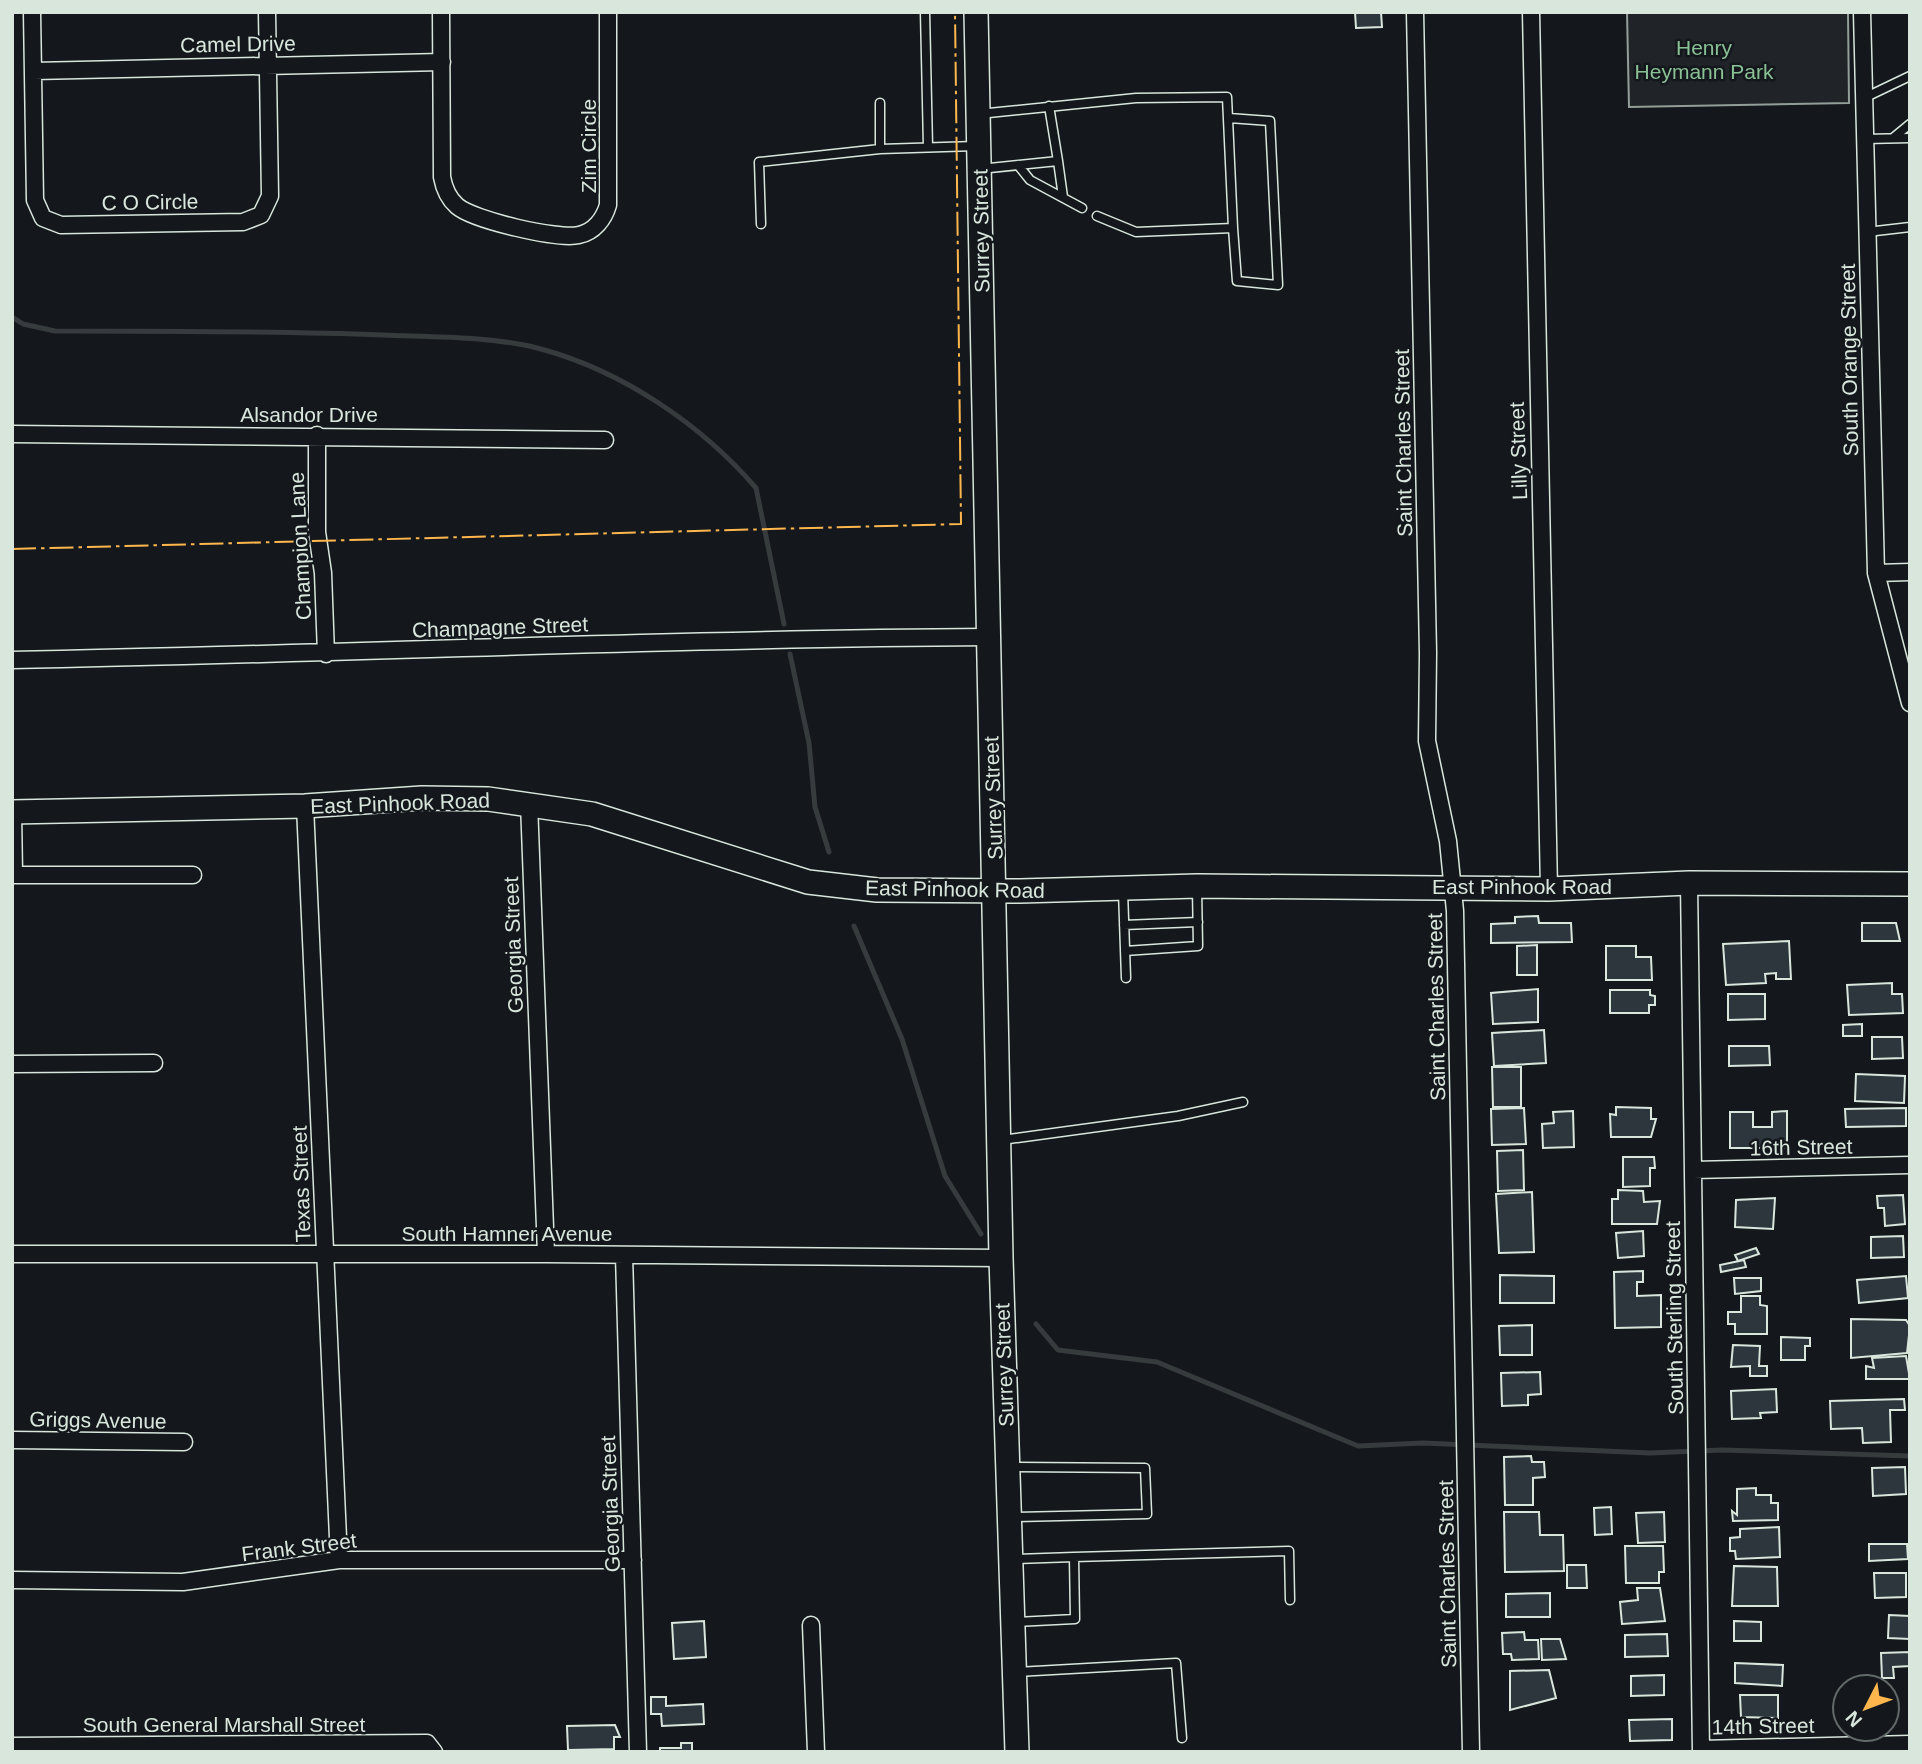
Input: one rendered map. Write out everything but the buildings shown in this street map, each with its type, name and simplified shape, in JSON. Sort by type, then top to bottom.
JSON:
[{"type":"main road","name":"Surrey Street","points":[[976,12],[996,892],[1001,1258],[1017,1752]]},
{"type":"main road","name":"East Pinhook Road","points":[[13,811],[305,806],[422,799],[529,803],[592,814],[762,869],[828,886],[877,890],[996,892],[1197,887],[1549,889],[1689,883],[1910,884]]},
{"type":"street","name":"C O Circle","points":[[32,12],[35,200],[38,210],[48,222],[61,225],[243,222],[261,215],[270,196],[267,12]]},
{"type":"street","name":"Zim Circle","points":[[441,12],[442,177],[455,204],[480,219],[564,236],[579,235],[598,224],[608,205],[608,12]]},
{"type":"street","name":"Saint Charles Street","points":[[1415,12],[1428,639],[1427,741],[1448,841],[1454,887],[1471,1752]]},
{"type":"street","name":"Lilly Street","points":[[1531,12],[1549,889]]},
{"type":"street","name":"South Orange Street","points":[[1862,12],[1876,573],[1910,703]]},
{"type":"street","name":"Camel Drive","points":[[34,71],[442,62]]},
{"type":"street","name":"Alsandor Drive","points":[[12,434],[606,440]]},
{"type":"street","name":"Champion Lane","points":[[317,435],[317,532],[323,573],[326,654]]},
{"type":"street","points":[[1876,573],[1910,572]]},
{"type":"street","name":"Champagne Street","points":[[12,660],[326,654],[738,640],[989,637]]},
{"type":"street","name":"Georgia Street","points":[[529,803],[547,1254]]},
{"type":"street","name":"Texas Street","points":[[305,806],[339,1560]]},
{"type":"street","points":[[13,811],[13,875],[193,875]]},
{"type":"street","name":"South Sterling Street","points":[[1689,883],[1701,1750]]},
{"type":"street","points":[[12,1064],[154,1063]]},
{"type":"street","name":"16th Street","points":[[1693,1170],[1910,1165]]},
{"type":"street","name":"South Hamner Avenue","points":[[12,1254],[547,1254],[1001,1258]]},
{"type":"street","name":"Georgia Street","points":[[624,1255],[638,1752]]},
{"type":"street","name":"Griggs Avenue","points":[[12,1440],[184,1442]]},
{"type":"street","name":"Frank Street","points":[[12,1580],[183,1582],[339,1560],[633,1560]]},
{"type":"street","points":[[811,1625],[816,1752]]},
{"type":"street","name":"South General Marshall Street","points":[[12,1746],[427,1743],[434,1751]]},
{"type":"street","name":"14th Street","points":[[1701,1750],[1910,1744]]},
{"type":"lane","points":[[925,12],[928,147]]},
{"type":"lane","points":[[1864,98],[1910,75]]},
{"type":"lane","points":[[978,114],[1136,98],[1227,97],[1237,281],[1278,285],[1270,121],[1229,118]]},
{"type":"lane","points":[[880,103],[880,149]]},
{"type":"lane","points":[[1049,106],[1063,197]]},
{"type":"lane","points":[[1893,138],[1910,124]]},
{"type":"lane","points":[[1865,139],[1910,138]]},
{"type":"lane","points":[[761,224],[759,162],[880,149],[979,146]]},
{"type":"lane","points":[[979,169],[1058,161]]},
{"type":"lane","points":[[1018,165],[1030,180],[1082,208]]},
{"type":"lane","points":[[1097,216],[1136,232],[1233,228]]},
{"type":"lane","points":[[1867,232],[1910,227]]},
{"type":"lane","points":[[1125,951],[1198,946],[1197,887]]},
{"type":"lane","points":[[1123,888],[1126,978]]},
{"type":"lane","points":[[1124,925],[1198,922]]},
{"type":"lane","points":[[999,1140],[1178,1116],[1243,1102]]},
{"type":"lane","points":[[1007,1467],[1145,1468],[1147,1514],[1009,1517]]},
{"type":"lane","points":[[1011,1559],[1289,1551],[1290,1600]]},
{"type":"lane","points":[[1013,1623],[1075,1619],[1074,1557]]},
{"type":"lane","points":[[1014,1672],[1176,1663],[1182,1738]]},
{"type":"green space","name":"Henry Heymann Park","points":[[1627,12],[1848,12],[1849,103],[1629,107]]},
{"type":"waterway","points":[[12,317],[23,324],[55,331],[301,333],[483,339],[541,349],[571,359],[601,371],[658,403],[711,442],[756,488],[784,624]]},
{"type":"waterway","points":[[790,654],[809,743],[815,807],[829,852]]},
{"type":"waterway","points":[[854,926],[902,1039],[945,1176],[981,1234]]},
{"type":"waterway","points":[[1036,1324],[1058,1350],[1157,1362],[1358,1446],[1423,1443],[1650,1453],[1722,1450],[1910,1456]]},
{"type":"power","points":[[12,549],[961,524],[955,12]]}]
